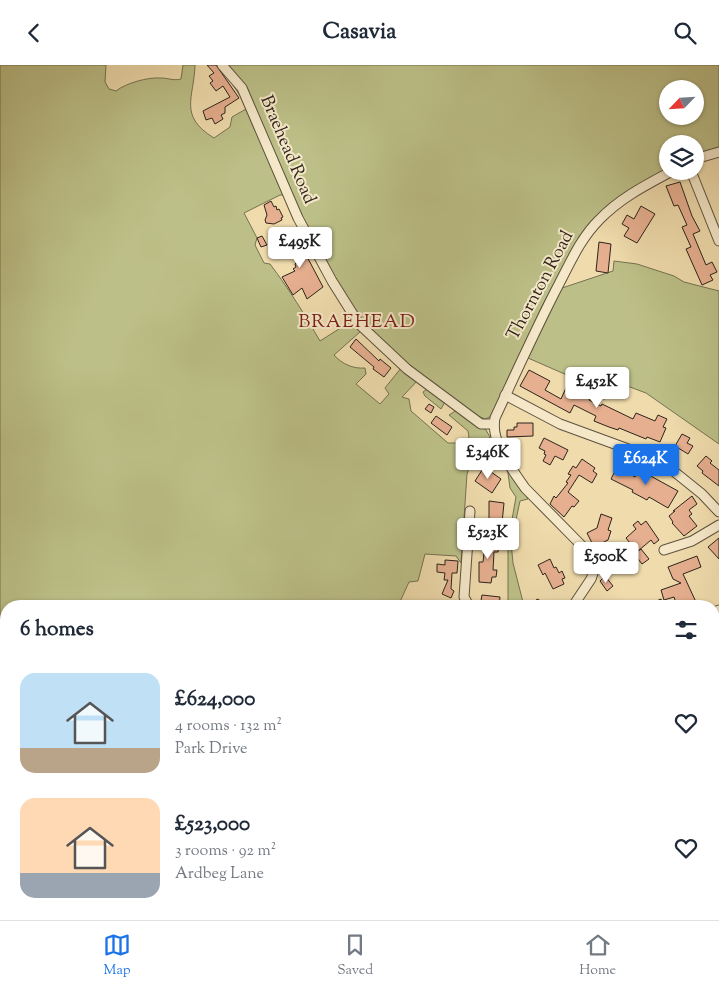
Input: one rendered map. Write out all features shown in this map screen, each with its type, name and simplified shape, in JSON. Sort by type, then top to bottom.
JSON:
[{"type":"street","name":"Braehead Road","points":[[222,65],[234,77],[245,95],[298,218],[332,281],[359,324],[385,350],[415,375],[481,423],[494,423]]},
{"type":"street","points":[[704,156],[719,152]]},
{"type":"street","name":"Thornton Road","points":[[494,423],[531,336],[581,241],[614,206],[659,178]]},
{"type":"street","points":[[695,180],[719,241]]},
{"type":"street","points":[[505,395],[560,424],[661,461],[702,494],[719,511]]},
{"type":"street","points":[[494,423],[502,453],[525,488],[587,551],[596,565],[591,579],[577,600]]},
{"type":"street","points":[[466,600],[464,597],[470,511]]},
{"type":"street","points":[[664,550],[692,541],[719,525]]},
{"type":"street","points":[[469,527],[482,528]]},
{"type":"green space","points":[[0,65],[106,65],[105,82],[109,89],[116,91],[125,85],[144,80],[156,78],[181,79],[183,65],[195,65],[191,97],[192,114],[203,130],[214,138],[230,127],[232,117],[246,109],[233,85],[235,83],[243,95],[284,195],[280,195],[244,213],[257,238],[255,245],[264,263],[270,264],[277,273],[320,341],[353,320],[361,331],[334,355],[348,365],[356,368],[365,368],[366,374],[356,384],[380,404],[389,394],[385,388],[401,368],[418,380],[402,397],[409,399],[411,411],[448,443],[465,443],[469,437],[468,431],[449,415],[457,410],[486,430],[490,437],[473,457],[467,474],[461,563],[456,556],[425,554],[418,581],[409,582],[401,600],[0,600]]},
{"type":"green space","points":[[228,65],[719,65],[719,147],[704,152],[704,135],[659,135],[659,173],[616,199],[580,235],[542,306],[490,417],[485,419],[475,415],[420,377],[361,322],[332,274],[298,208],[248,93]]},
{"type":"green space","points":[[614,261],[637,264],[674,276],[684,282],[719,291],[719,444],[646,393],[614,381],[605,399],[599,398],[592,386],[528,358],[562,288],[613,271]]},
{"type":"green space","points":[[428,388],[445,402],[441,409],[425,396],[423,392]]},
{"type":"green space","points":[[507,466],[528,499],[520,501],[511,543],[513,563],[522,600],[508,600],[508,542],[516,497],[510,488]]},
{"type":"building","points":[[207,65],[216,65],[239,98],[225,107],[225,113],[221,115],[223,119],[215,124],[212,118],[206,120],[203,111],[230,97],[223,86],[216,91],[210,83],[213,81],[209,76],[214,73]]},
{"type":"building","points":[[680,182],[692,216],[700,231],[693,234],[706,265],[712,262],[717,272],[710,275],[713,280],[702,285],[686,249],[691,247],[682,227],[687,225],[678,205],[674,206],[666,186]]},
{"type":"building","points":[[271,201],[277,210],[279,209],[283,217],[281,218],[282,220],[274,224],[266,223],[265,220],[267,215],[264,205]]},
{"type":"building","points":[[641,206],[655,214],[637,243],[624,236],[629,228],[622,224],[627,215],[634,219]]},
{"type":"building","points":[[293,230],[323,287],[307,299],[302,288],[293,295],[282,277],[295,271],[293,269],[296,267],[295,264],[297,262],[285,241],[281,244],[278,238]]},
{"type":"building","points":[[262,236],[267,245],[261,247],[257,238]]},
{"type":"building","points":[[599,242],[611,244],[608,273],[596,271]]},
{"type":"building","points":[[356,339],[379,361],[380,359],[391,368],[384,377],[350,347]]},
{"type":"building","points":[[529,370],[550,381],[545,390],[561,399],[566,388],[570,389],[571,387],[582,391],[581,393],[590,398],[589,400],[633,419],[636,413],[655,421],[658,415],[667,419],[663,427],[666,428],[660,442],[594,421],[596,416],[574,405],[570,413],[520,386]]},
{"type":"building","points":[[429,404],[434,407],[431,413],[425,409]]},
{"type":"building","points":[[436,416],[452,427],[447,435],[431,423]]},
{"type":"building","points":[[517,423],[533,423],[533,436],[507,437],[507,430],[514,430],[514,427],[517,427]]},
{"type":"building","points":[[682,434],[690,438],[687,443],[693,446],[688,454],[675,446]]},
{"type":"building","points":[[544,438],[568,450],[563,460],[555,456],[550,465],[543,461],[546,455],[544,454],[545,451],[539,448]]},
{"type":"building","points":[[706,456],[712,461],[710,463],[719,470],[719,486],[702,473],[703,471],[697,466]]},
{"type":"building","points":[[582,459],[595,468],[593,471],[597,474],[592,483],[579,475],[568,492],[579,501],[574,507],[572,506],[564,517],[550,504],[554,496],[556,498],[568,483],[566,482],[571,475],[568,474],[573,466],[576,468]]},
{"type":"building","points":[[484,467],[501,479],[492,493],[475,481]]},
{"type":"building","points":[[617,467],[635,477],[641,467],[649,471],[647,474],[678,491],[668,508],[649,497],[647,500],[632,492],[633,490],[611,479]]},
{"type":"building","points":[[692,496],[697,504],[689,510],[692,514],[689,516],[697,526],[684,536],[672,523],[669,516]]},
{"type":"building","points":[[489,501],[504,503],[501,533],[494,532],[495,519],[489,519]]},
{"type":"building","points":[[601,514],[612,518],[608,530],[611,531],[608,540],[594,547],[587,533],[597,528]]},
{"type":"building","points":[[638,521],[641,525],[646,521],[659,540],[654,544],[651,540],[638,551],[641,549],[649,559],[642,564],[634,554],[637,552],[626,538],[636,529],[633,525]]},
{"type":"building","points":[[482,536],[495,538],[495,544],[499,545],[498,552],[494,552],[493,570],[497,570],[496,577],[492,577],[491,583],[479,582],[479,562],[483,562],[485,544],[481,544]]},
{"type":"building","points":[[719,538],[719,559],[708,547]]},
{"type":"building","points":[[697,556],[701,567],[683,574],[695,600],[675,600],[674,597],[664,600],[661,590],[681,583],[673,579],[668,567]]},
{"type":"building","points":[[550,559],[554,568],[556,567],[559,573],[562,571],[565,578],[562,579],[564,584],[553,589],[545,573],[543,575],[538,565]]},
{"type":"building","points":[[445,560],[458,561],[457,573],[452,573],[451,589],[454,591],[451,598],[442,594],[448,580],[444,580],[445,573],[437,572],[437,564],[445,565]]},
{"type":"building","points":[[605,576],[613,586],[607,591],[600,581]]},
{"type":"building","points":[[482,595],[500,597],[500,600],[481,600]]},
{"type":"district","name":"BRAEHEAD","points":[[357,322]]}]
